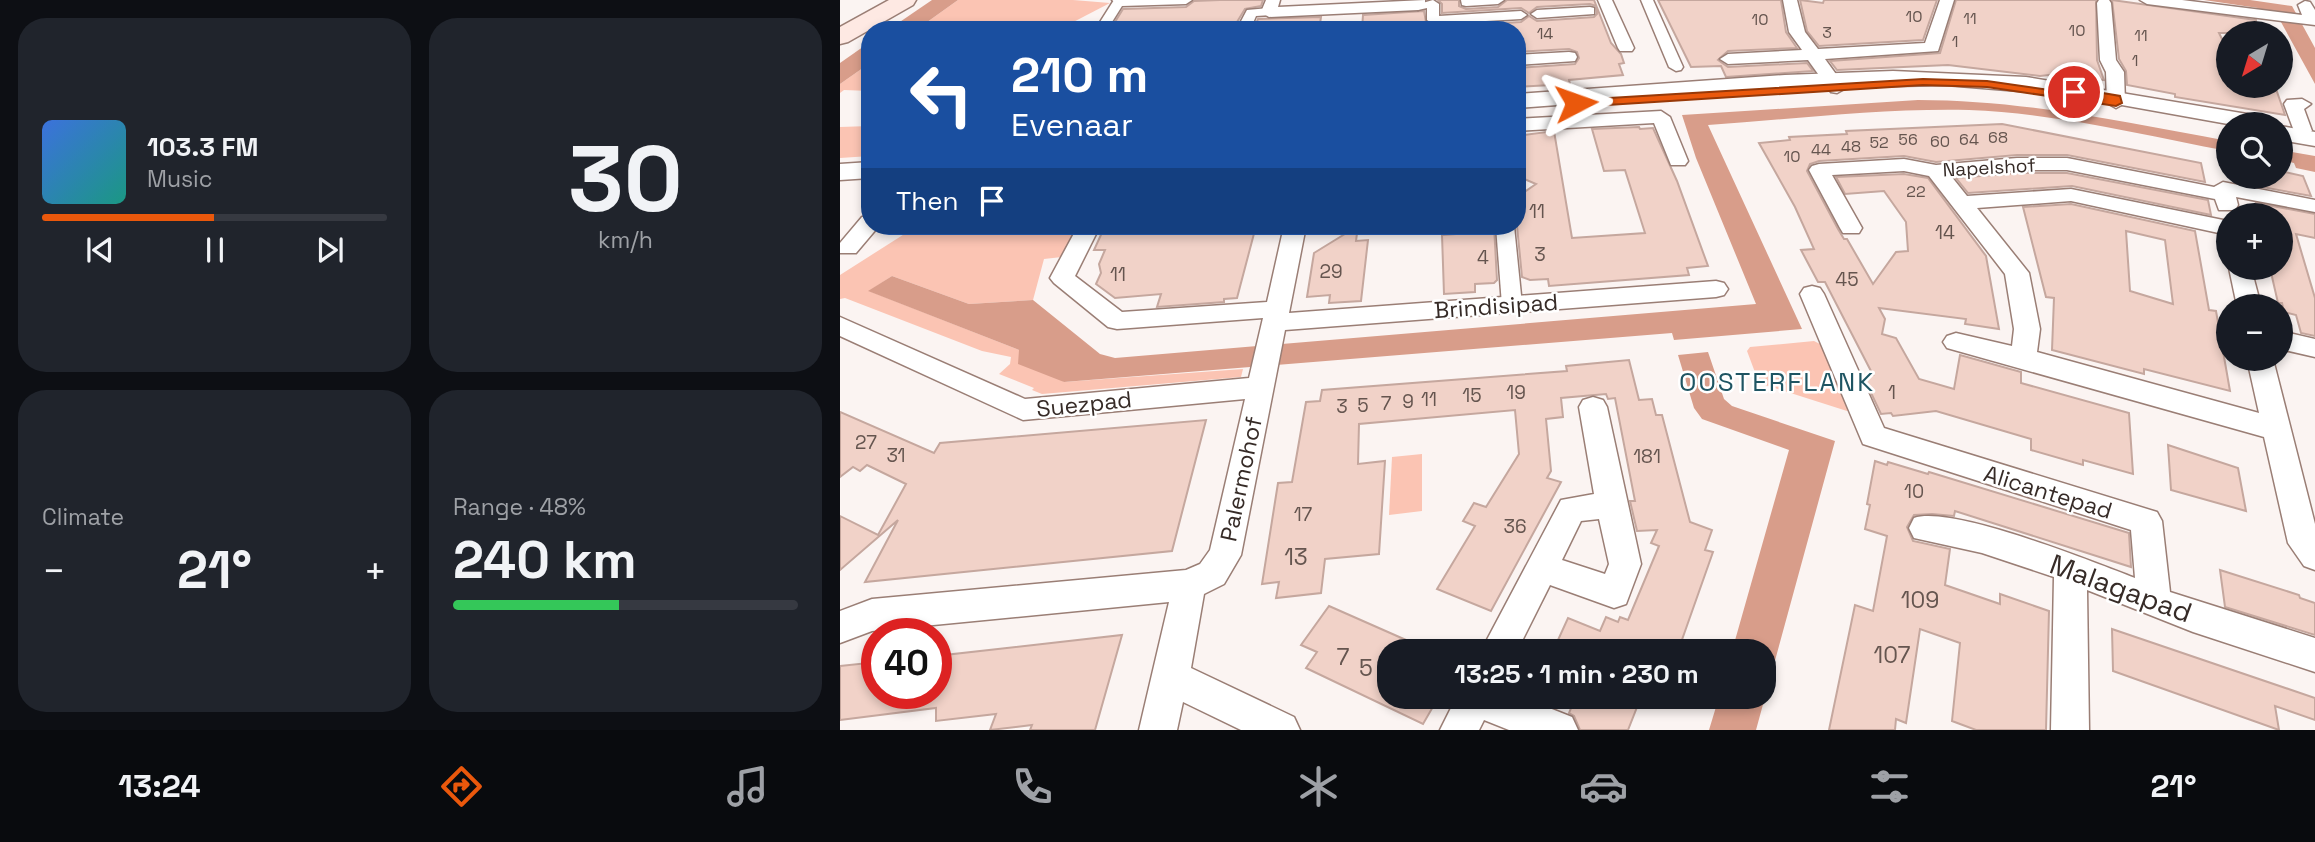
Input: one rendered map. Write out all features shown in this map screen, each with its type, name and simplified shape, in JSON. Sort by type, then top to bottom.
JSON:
[{"type":"main road","points":[[868,21],[905,0]]},
{"type":"main road","points":[[890,21],[921,0]]},
{"type":"main road","points":[[840,37],[861,25]]},
{"type":"main road","points":[[840,55],[861,41]]},
{"type":"street","points":[[1107,21],[1119,1],[1186,0]]},
{"type":"street","points":[[1466,2],[1498,0]]},
{"type":"street","points":[[1647,0],[1676,67]]},
{"type":"street","points":[[1790,0],[1797,32],[1834,81]]},
{"type":"street","points":[[1728,59],[1932,48],[1947,0]]},
{"type":"street","points":[[2147,0],[2255,14],[2274,8],[2307,10]]},
{"type":"street","points":[[1248,21],[1251,13],[1271,6],[1342,7],[1428,3],[1433,20],[1521,15]]},
{"type":"street","points":[[2104,3],[2108,60],[2115,72],[2116,101]]},
{"type":"street","points":[[1330,21],[1342,7]]},
{"type":"street","points":[[1537,14],[1600,8],[1626,48]]},
{"type":"street","points":[[2255,14],[2259,21]]},
{"type":"street","points":[[1526,59],[1569,57]]},
{"type":"street","points":[[1526,106],[1834,81]]},
{"type":"street","points":[[1526,100],[1834,81],[1975,83],[2216,116]]},
{"type":"street","points":[[2116,101],[2216,120]]},
{"type":"street","points":[[2299,133],[2293,104],[2302,104]]},
{"type":"street","points":[[1526,124],[1661,117],[1678,161]]},
{"type":"street","points":[[840,162],[861,161]]},
{"type":"street","name":"Napelshof","points":[[1851,228],[1819,170],[1904,165],[1936,171],[2017,164],[2067,164],[2219,203]]},
{"type":"street","points":[[840,172],[861,171]]},
{"type":"street","points":[[1936,171],[2017,273],[2027,329],[2022,358]]},
{"type":"street","points":[[2227,203],[2223,188],[2315,206]]},
{"type":"street","points":[[1962,203],[2071,195],[2216,225]]},
{"type":"street","points":[[848,248],[861,233]]},
{"type":"street","name":"Brindisipad","points":[[1084,235],[1062,278],[1117,321],[1276,322],[1716,289]]},
{"type":"street","name":"Palermohof","points":[[1189,585],[1212,574],[1225,555],[1293,235]]},
{"type":"street","points":[[1507,235],[1512,305]]},
{"type":"street","name":"Alicantepad","points":[[1812,294],[1873,436],[2146,521],[2154,601]]},
{"type":"street","name":"Suezpad","points":[[840,326],[1023,410],[1262,381]]},
{"type":"street","points":[[1956,342],[2276,429]]},
{"type":"street","points":[[2293,343],[2315,348]]},
{"type":"street","points":[[2263,371],[2304,542],[2315,556]]},
{"type":"street","points":[[1542,567],[1614,593],[1625,564],[1593,407]]},
{"type":"street","points":[[1505,639],[1572,509],[1611,505]]},
{"type":"street","name":"Malagapad","points":[[1925,528],[1964,534],[2315,654]]},
{"type":"street","points":[[2070,570],[2070,730]]},
{"type":"street","points":[[840,627],[872,615],[1189,585],[1158,730]]},
{"type":"street","points":[[1171,677],[1281,730]]},
{"type":"street","points":[[1471,709],[1559,730]]},
{"type":"shaded area","points":[[932,0],[958,0],[929,21],[901,21]]},
{"type":"shaded area","points":[[958,0],[1073,0],[1110,3],[1075,21],[929,21]]},
{"type":"shaded area","points":[[2204,0],[2250,0],[2292,6],[2315,48],[2315,84],[2293,44],[2293,21],[2280,21],[2276,13],[2261,12],[2258,8]]},
{"type":"shaded area","points":[[861,48],[861,69],[840,84],[840,63]]},
{"type":"shaded area","points":[[861,69],[861,91],[844,90],[840,93],[840,84]]},
{"type":"shaded area","points":[[1918,100],[1957,101],[2035,108],[2216,139],[2216,149],[2067,120],[1969,110],[1872,112],[1708,125],[1802,329],[1674,340],[1672,333],[1064,382],[1018,364],[1019,350],[868,291],[892,276],[969,304],[1033,300],[1100,354],[1115,358],[1756,304],[1696,158],[1682,115]]},
{"type":"shaded area","points":[[861,126],[861,157],[840,158],[840,127]]},
{"type":"shaded area","points":[[2293,152],[2315,156],[2315,172],[2296,168]]},
{"type":"shaded area","points":[[903,235],[1073,235],[1062,257],[1044,259],[1033,300],[969,304],[892,276],[869,291],[1019,350],[1064,382],[1243,369],[1241,377],[1042,394],[999,374],[1010,364],[1011,357],[982,351],[845,298],[840,299],[840,275]]},
{"type":"shaded area","points":[[1814,341],[1822,345],[1852,407],[1847,411],[1759,383],[1747,351],[1750,347]]},
{"type":"shaded area","points":[[1708,352],[1724,399],[1732,406],[1835,441],[1776,657],[1776,639],[1735,639],[1789,450],[1702,419],[1694,408],[1678,355]]},
{"type":"shaded area","points":[[1422,454],[1422,511],[1389,515],[1392,457]]},
{"type":"shaded area","points":[[1715,709],[1762,709],[1756,730],[1709,730]]},
{"type":"building","points":[[1263,0],[1261,6],[1245,9],[1238,21],[1116,21],[1123,9],[1186,7],[1194,1]]},
{"type":"building","points":[[1438,0],[1459,0],[1459,6],[1466,9],[1498,7],[1507,0],[1594,0],[1611,43],[1621,54],[1624,63],[1619,64],[1623,75],[1569,80],[1570,84],[1526,86],[1526,67],[1575,64],[1579,58],[1577,52],[1569,49],[1526,51],[1526,21],[1522,21],[1529,16],[1537,21],[1594,17],[1597,14],[1596,6],[1590,4],[1537,7],[1529,13],[1521,8],[1442,13],[1442,4]]},
{"type":"building","points":[[1658,0],[1781,0],[1786,32],[1797,48],[1728,51],[1718,60],[1728,67],[1807,63],[1813,71],[1726,77],[1721,66],[1691,67]]},
{"type":"building","points":[[1800,0],[1823,3],[1824,0],[1937,0],[1923,40],[1819,46],[1807,31]]},
{"type":"building","points":[[1956,0],[2096,0],[2097,60],[2104,80],[2040,76],[1948,65],[1837,70],[1830,61],[1940,53]]},
{"type":"building","points":[[2112,0],[2256,20],[2216,21],[2216,98],[2279,98],[2284,112],[2267,112],[2175,97],[2175,94],[2127,85],[2126,71],[2119,59]]},
{"type":"building","points":[[1424,11],[1426,21],[1363,21],[1363,15]]},
{"type":"building","points":[[1321,17],[1320,21],[1257,21]]},
{"type":"building","points":[[2002,124],[2201,163],[2205,182],[2067,155],[2017,155],[1936,162],[1904,156],[1819,161],[1810,164],[1807,171],[1838,229],[1844,239],[1847,239],[1873,284],[1896,252],[1908,251],[1906,222],[1884,191],[1845,194],[1836,177],[1904,174],[1928,178],[1986,256],[1999,329],[1965,324],[1966,319],[1879,308],[1885,319],[1882,334],[1896,338],[1919,379],[1954,389],[1960,355],[2021,372],[2021,383],[2129,413],[2133,474],[2083,460],[2083,465],[2031,450],[2031,439],[1936,411],[1893,416],[1891,413],[1881,414],[1863,376],[1873,375],[1825,282],[1818,282],[1801,250],[1814,249],[1795,207],[1759,143],[1790,140],[1789,137],[1847,134],[1846,131]]},
{"type":"building","points":[[1653,128],[1677,181],[1708,266],[1687,268],[1689,275],[1549,286],[1548,279],[1530,280],[1522,277],[1518,235],[1526,235],[1526,191],[1536,184],[1526,180],[1526,135],[1554,131],[1572,238],[1645,233],[1625,170],[1604,171],[1592,129]]},
{"type":"building","points":[[2017,173],[2067,173],[2208,200],[2211,215],[2072,186],[1968,193],[1956,178]]},
{"type":"building","points":[[2293,174],[2303,176],[2311,196],[2273,189],[2293,189]]},
{"type":"building","points":[[2071,204],[2195,231],[2209,310],[2216,311],[2216,371],[2226,371],[2230,391],[2144,369],[2144,374],[2052,350],[2054,298],[2046,297],[2023,207]],"holes":[[[2126,231],[2165,240],[2173,304],[2130,291]]]},
{"type":"building","points":[[2293,210],[2315,214],[2315,238],[2296,234],[2315,298],[2315,336],[2301,333],[2296,315],[2293,314],[2293,294],[2276,294],[2273,280],[2293,280]]},
{"type":"building","points":[[1101,235],[1254,235],[1237,298],[1224,299],[1224,302],[1157,307],[1161,294],[1115,298],[1096,284],[1101,273],[1099,264],[1105,250],[1094,250]]},
{"type":"building","points":[[1343,235],[1357,235],[1356,241],[1368,240],[1361,301],[1329,303],[1330,295],[1307,297],[1314,253]]},
{"type":"building","points":[[1442,235],[1494,235],[1497,280],[1494,283],[1475,284],[1475,292],[1444,294]]},
{"type":"building","points":[[1629,360],[1639,400],[1652,399],[1656,415],[1662,415],[1690,522],[1712,530],[1705,550],[1713,552],[1682,639],[1558,639],[1568,618],[1600,631],[1606,617],[1618,622],[1620,617],[1628,620],[1659,546],[1651,543],[1657,530],[1637,531],[1630,501],[1635,501],[1615,398],[1608,399],[1606,394],[1561,398],[1563,417],[1546,419],[1551,471],[1547,478],[1561,482],[1491,611],[1437,589],[1475,526],[1463,521],[1474,503],[1486,507],[1519,454],[1515,410],[1359,424],[1358,464],[1385,461],[1379,554],[1325,559],[1321,593],[1276,598],[1279,582],[1262,584],[1278,483],[1292,482],[1306,402],[1320,401],[1322,390],[1567,371],[1566,366]]},
{"type":"building","points":[[840,412],[934,453],[940,443],[1206,420],[1172,551],[865,582],[898,520],[840,570],[840,516],[878,535],[906,484],[867,465],[860,471],[853,467],[840,477]]},
{"type":"building","points":[[2168,445],[2238,468],[2246,511],[2171,490]]},
{"type":"building","points":[[1875,461],[1887,465],[1888,462],[1928,474],[1929,472],[2129,533],[2131,567],[1955,511],[1954,516],[1914,515],[1907,527],[1913,541],[1950,549],[1945,585],[2000,604],[2000,594],[2049,611],[2046,730],[1976,730],[1952,721],[1960,643],[1920,629],[1906,723],[1896,719],[1895,730],[1829,730],[1855,605],[1873,611],[1887,536],[1865,529]]},
{"type":"building","points":[[2220,570],[2299,595],[2300,598],[2315,603],[2315,635],[2225,607]]},
{"type":"building","points":[[1329,606],[1404,639],[1377,639],[1377,702],[1306,668],[1317,652],[1301,645]]},
{"type":"building","points":[[2112,629],[2315,698],[2315,720],[2275,706],[2279,730],[2113,671]]},
{"type":"building","points":[[1122,635],[1095,730],[1030,730],[1032,725],[990,730],[996,714],[936,721],[936,709],[952,709],[952,654]]},
{"type":"building","points":[[861,664],[861,709],[928,709],[840,720],[840,666]]},
{"type":"building","points":[[1392,709],[1432,709],[1423,724]]},
{"type":"building","points":[[1571,709],[1636,709],[1628,730],[1580,730],[1574,716],[1569,713]]},
{"type":"district","name":"OOSTERFLANK","points":[[1777,382]]},
{"type":"route","points":[[1576,103],[1923,82],[1987,84],[2116,103],[2116,98],[2074,92]]}]
